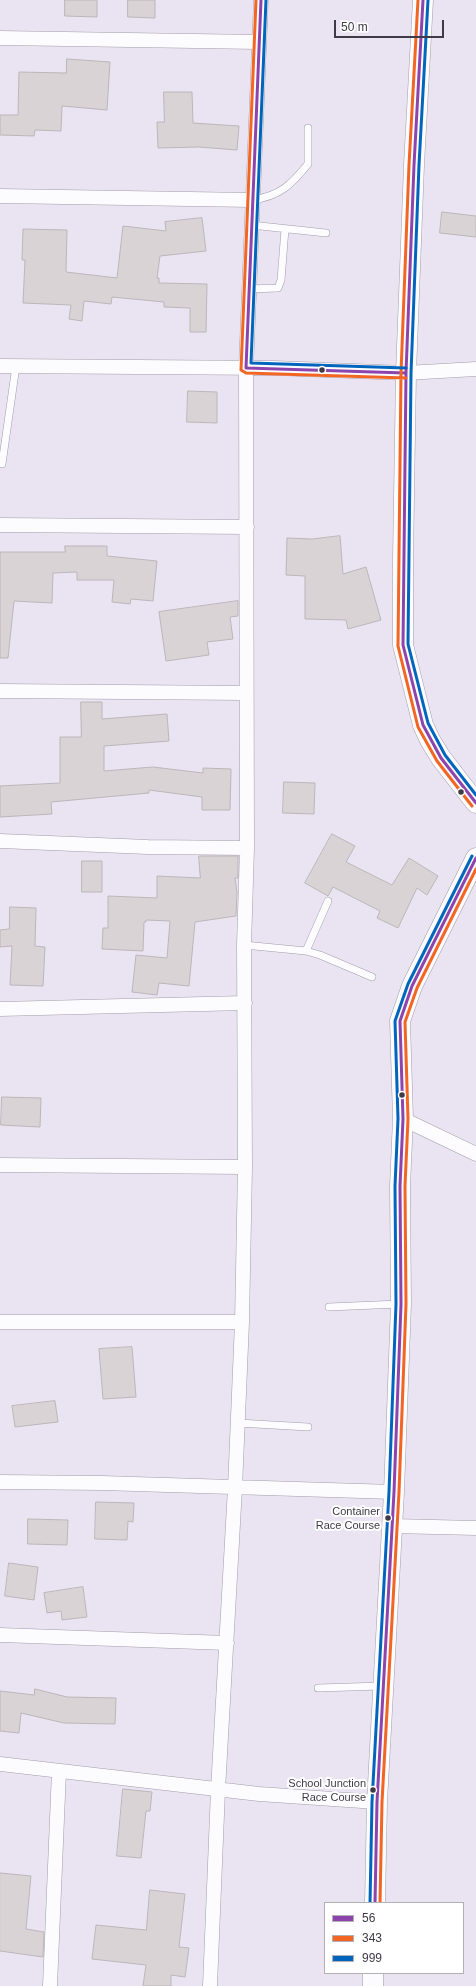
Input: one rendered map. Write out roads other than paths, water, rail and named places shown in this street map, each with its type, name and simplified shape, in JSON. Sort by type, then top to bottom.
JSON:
[{"type":"street","points":[[210,1986],[218,1790],[238,1423],[246,1167],[244,945],[247,848],[246,368],[261,0]]},
{"type":"street","points":[[423,0],[414,165],[406,373],[403,645],[423,725],[441,758],[476,803]]},
{"type":"street","points":[[0,38],[259,42]]},
{"type":"street","points":[[0,196],[252,200]]},
{"type":"street","points":[[0,366],[246,368],[406,373],[476,369]]},
{"type":"street","points":[[0,525],[247,527]]},
{"type":"street","points":[[0,691],[246,693]]},
{"type":"street","points":[[0,841],[148,847],[247,848]]},
{"type":"street","points":[[375,1902],[377,1802],[394,1492],[401,1304],[400,1186],[403,1119],[400,1021],[412,986],[475,864]]},
{"type":"street","points":[[0,1009],[245,1003]]},
{"type":"street","points":[[403,1119],[476,1154]]},
{"type":"street","points":[[0,1166],[246,1167]]},
{"type":"street","points":[[0,1322],[242,1322]]},
{"type":"street","points":[[0,1482],[102,1483],[394,1492]]},
{"type":"street","points":[[392,1526],[476,1528]]},
{"type":"street","points":[[0,1635],[227,1643]]},
{"type":"street","points":[[0,1764],[218,1790],[377,1802]]},
{"type":"street","points":[[50,1986],[59,1771]]},
{"type":"street","points":[[373,1974],[373,1986]]},
{"type":"lane","points":[[252,200],[273,196],[292,183],[308,164],[308,128]]},
{"type":"lane","points":[[251,225],[326,233]]},
{"type":"lane","points":[[249,289],[278,288],[281,280],[285,229]]},
{"type":"lane","points":[[2,464],[16,366]]},
{"type":"lane","points":[[306,952],[328,900]]},
{"type":"lane","points":[[244,945],[320,955],[372,977]]},
{"type":"lane","points":[[329,1307],[401,1304]]},
{"type":"lane","points":[[238,1423],[308,1427]]},
{"type":"lane","points":[[318,1688],[383,1686]]},
{"type":"place","name":"Container Race Course","points":[[388,1518]]},
{"type":"place","name":"School Junction Race Course","points":[[373,1790]]}]
